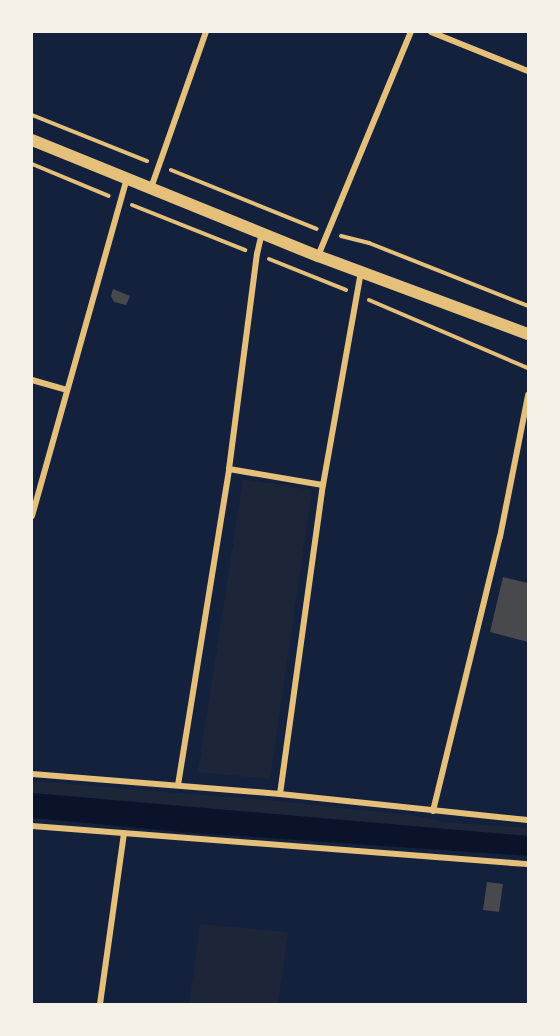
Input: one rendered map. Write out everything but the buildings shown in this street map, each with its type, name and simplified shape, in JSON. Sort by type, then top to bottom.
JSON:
[{"type":"main road","points":[[32,140],[318,256],[528,334]]},
{"type":"street","points":[[151,188],[206,32]]},
{"type":"street","points":[[318,256],[411,32]]},
{"type":"street","points":[[431,32],[528,71]]},
{"type":"street","points":[[32,516],[127,179]]},
{"type":"street","points":[[178,785],[228,469],[256,254],[262,233]]},
{"type":"street","points":[[280,794],[323,485],[361,272]]},
{"type":"street","points":[[32,380],[67,390]]},
{"type":"street","points":[[433,811],[500,537],[528,395]]},
{"type":"street","points":[[228,469],[323,485]]},
{"type":"street","points":[[32,774],[280,794],[528,820]]},
{"type":"street","points":[[32,826],[528,864]]},
{"type":"street","points":[[100,1005],[124,834]]},
{"type":"path","points":[[32,115],[327,232],[369,243],[528,306]]},
{"type":"path","points":[[32,165],[357,294],[528,368]]},
{"type":"shaded area","points":[[243,479],[312,490],[270,779],[198,772]]},
{"type":"shaded area","points":[[32,781],[278,801],[417,816],[444,822],[528,828],[528,836],[32,793]]},
{"type":"shaded area","points":[[32,793],[528,836],[528,856],[181,832],[32,818]]},
{"type":"shaded area","points":[[200,924],[288,932],[278,1004],[189,1004]]}]
